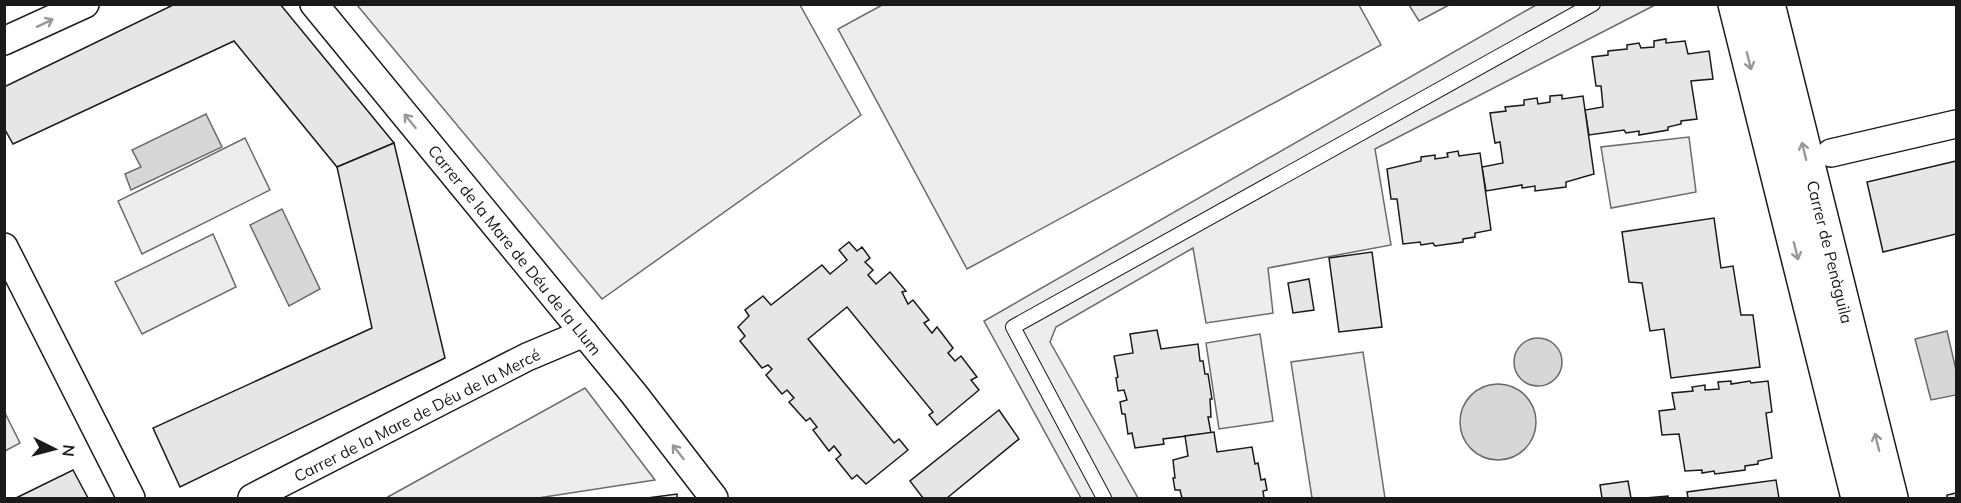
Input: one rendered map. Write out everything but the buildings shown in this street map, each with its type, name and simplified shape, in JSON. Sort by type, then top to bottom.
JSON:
[{"type":"street","points":[[4,41],[85,4]]},
{"type":"street","name":"Carrer de la Mare de Déu de la Llum","points":[[314,4],[634,394],[714,498]]},
{"type":"street","name":"Carrer de Penàguila","points":[[1735,4],[1858,498]]},
{"type":"street","name":"Carrer de Penàguila","points":[[1768,4],[1891,498]]},
{"type":"street","points":[[1831,153],[1956,124]]},
{"type":"street","points":[[4,247],[131,498]]},
{"type":"street","name":"Carrer de la Mare de Déu de la Mercé","points":[[252,498],[527,357],[584,333]]},
{"type":"lane","points":[[1104,498],[1013,327],[1593,4]]},
{"type":"shaded area","points":[[357,5],[800,5],[861,115],[602,299]]},
{"type":"shaded area","points":[[882,5],[1359,5],[1381,45],[967,269],[838,29]]},
{"type":"shaded area","points":[[1409,5],[1449,5],[1419,21]]},
{"type":"shaded area","points":[[1536,5],[1655,5],[1375,149],[1391,245],[1268,268],[1273,313],[1206,323],[1193,248],[1056,327],[1050,342],[1138,498],[1081,498],[984,321]]},
{"type":"shaded area","points":[[206,114],[222,147],[131,190],[125,174],[141,167],[132,150]]},
{"type":"shaded area","points":[[1689,137],[1696,192],[1611,208],[1601,147]]},
{"type":"shaded area","points":[[245,138],[270,190],[142,254],[118,201]]},
{"type":"shaded area","points":[[282,209],[320,289],[289,306],[250,225]]},
{"type":"shaded area","points":[[213,234],[236,287],[142,334],[115,282]]},
{"type":"shaded area","points":[[1947,331],[1956,370],[1956,395],[1931,400],[1915,339]]},
{"type":"shaded area","points":[[1260,334],[1273,421],[1219,429],[1206,343]]},
{"type":"shaded area","points":[[1538,338],[1555,345],[1562,362],[1555,379],[1538,386],[1521,379],[1514,362],[1521,345]]},
{"type":"shaded area","points":[[1363,352],[1385,498],[1312,498],[1291,362]]},
{"type":"shaded area","points":[[1498,384],[1513,387],[1525,395],[1533,407],[1536,422],[1533,437],[1525,449],[1513,457],[1498,460],[1483,457],[1471,449],[1463,437],[1460,422],[1463,407],[1471,395],[1483,387]]},
{"type":"shaded area","points":[[585,388],[655,480],[538,498],[386,498]]},
{"type":"shaded area","points":[[5,413],[20,443],[4,451]]}]
